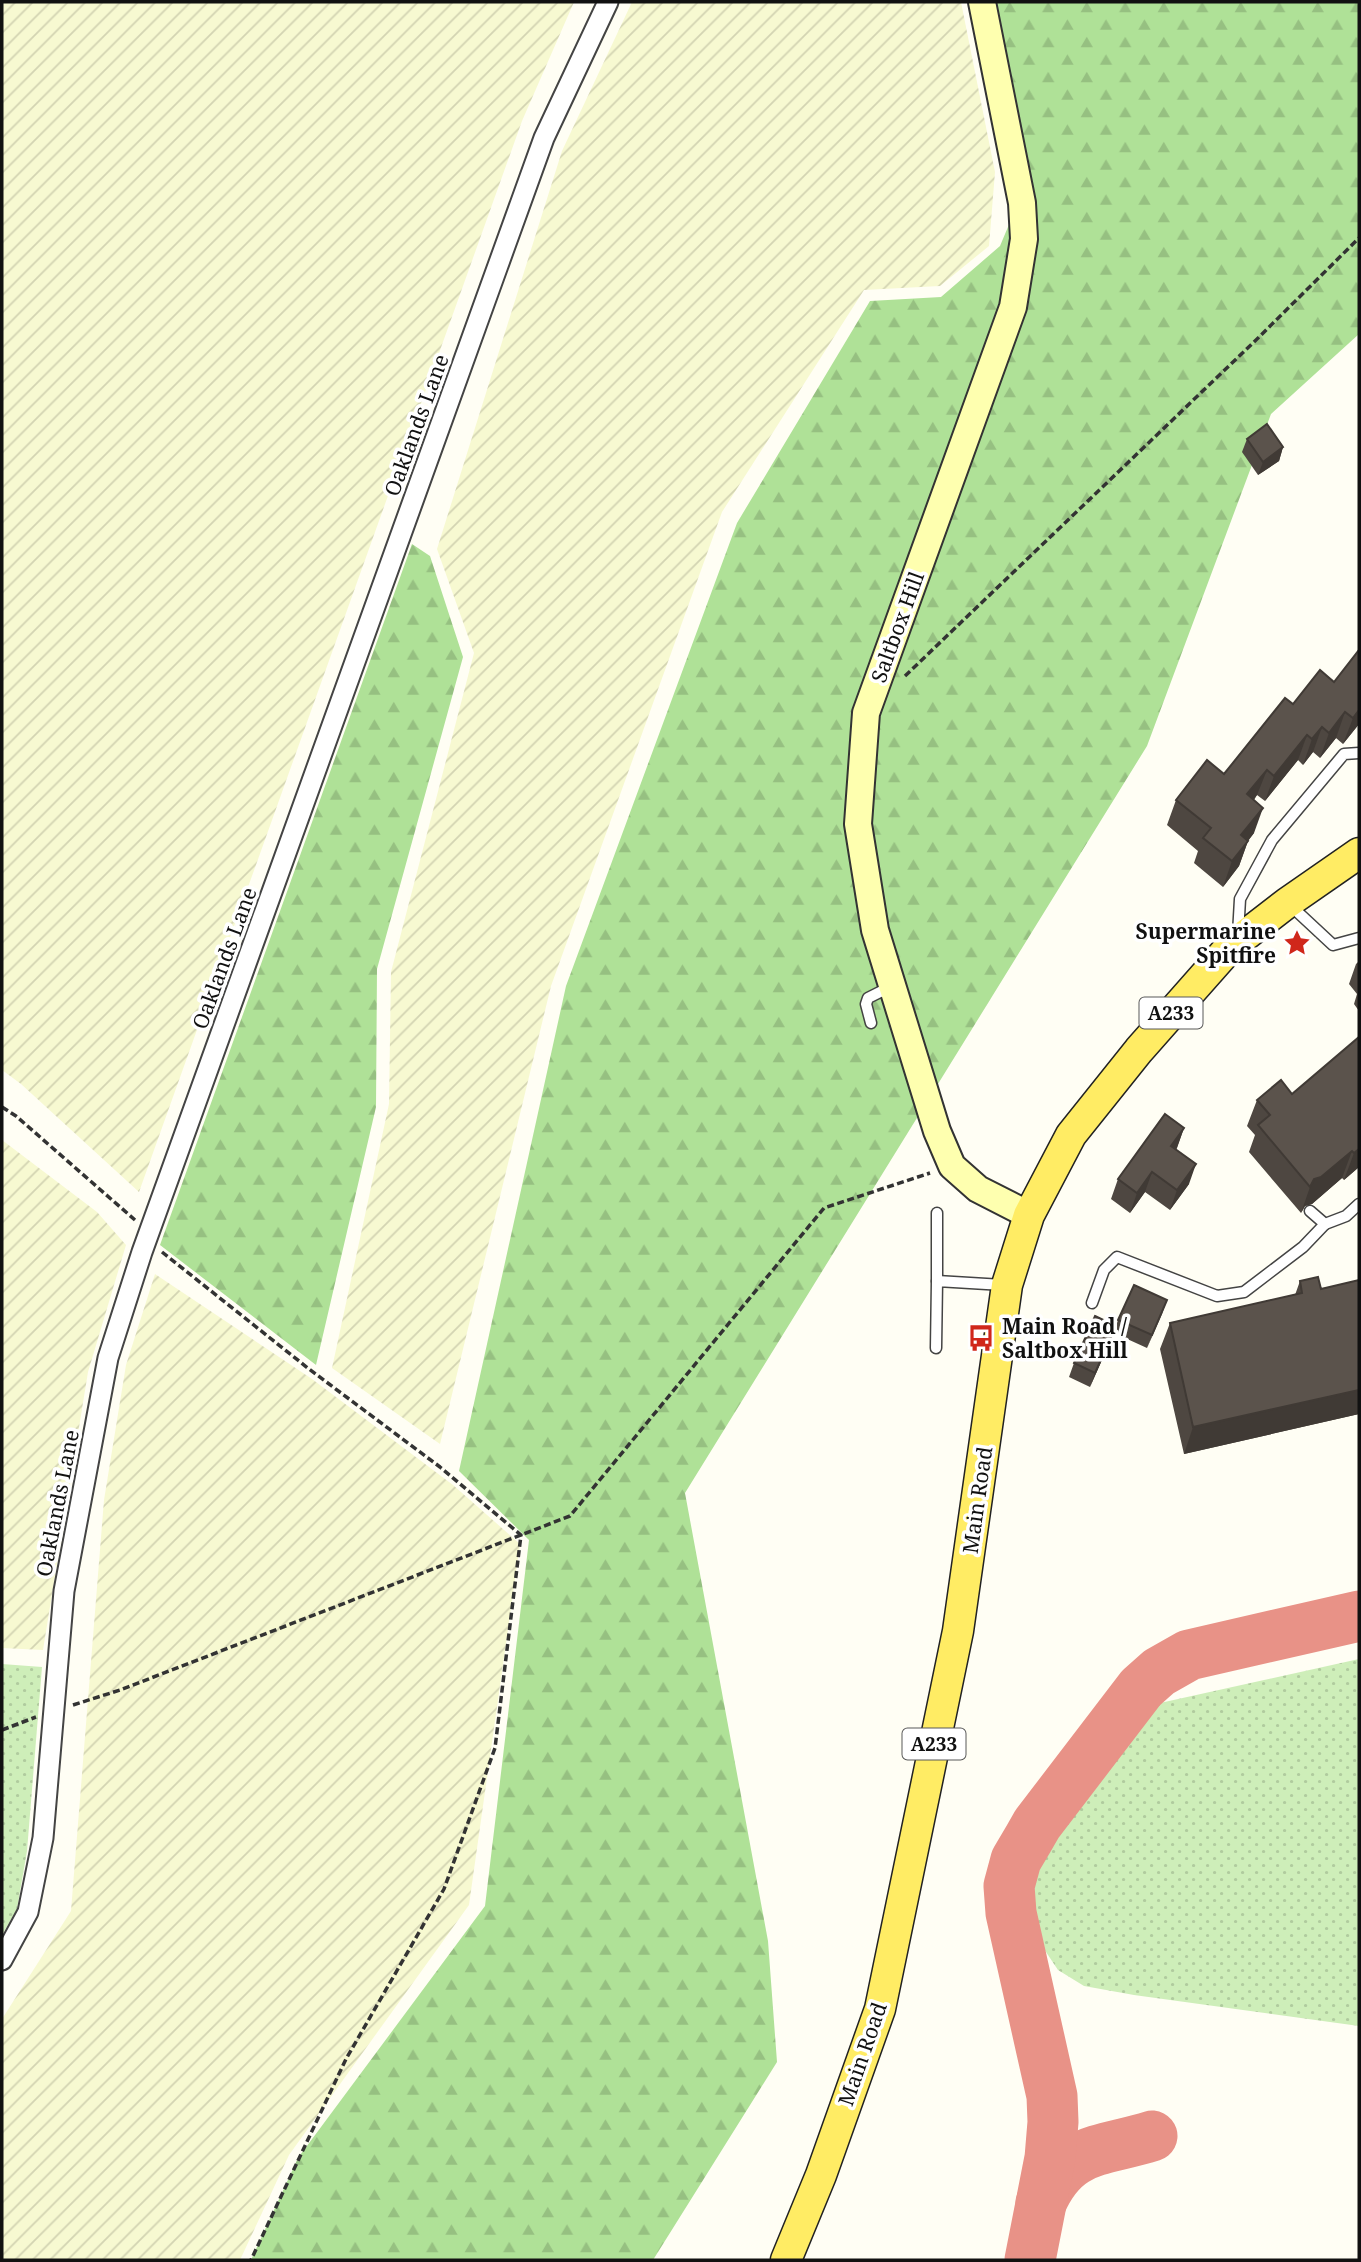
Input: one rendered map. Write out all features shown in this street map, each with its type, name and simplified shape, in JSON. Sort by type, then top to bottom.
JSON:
[{"type":"main road","name":"Main Road","points":[[786,2260],[821,2175],[880,2009],[958,1631],[1007,1285],[1028,1214],[1071,1135],[1139,1050],[1237,941],[1287,902],[1359,853]]},
{"type":"street","name":"Oaklands Lane","points":[[2,1960],[28,1912],[43,1838],[64,1591],[108,1358],[147,1239],[544,138],[608,2]]},
{"type":"street","name":"Saltbox Hill","points":[[982,2],[1016,168],[1024,239],[1013,307],[866,713],[858,824],[875,930],[937,1131],[952,1166],[978,1189],[1028,1214]]},
{"type":"lane","points":[[1237,941],[1240,899],[1272,840],[1344,754],[1359,753]]},
{"type":"lane","points":[[1287,902],[1333,945],[1359,938]]},
{"type":"lane","points":[[871,1023],[866,1004],[868,998],[892,985]]},
{"type":"lane","points":[[1092,1303],[1104,1270],[1117,1257],[1217,1296],[1244,1292],[1303,1247],[1325,1224],[1346,1216],[1359,1204]]},
{"type":"lane","points":[[1310,1211],[1325,1224]]},
{"type":"lane","points":[[936,1348],[937,1213]]},
{"type":"lane","points":[[937,1281],[1007,1285]]},
{"type":"path","points":[[896,684],[1245,351],[1359,238]]},
{"type":"path","points":[[2,1107],[114,1200],[142,1227],[147,1239],[309,1369],[440,1467],[521,1535]]},
{"type":"path","points":[[2,1730],[120,1690],[570,1516],[824,1208],[952,1166]]},
{"type":"path","points":[[251,2260],[345,2059],[444,1889],[495,1748],[521,1535]]},
{"type":"green space","points":[[2,2],[574,2],[522,121],[139,1192],[21,1084],[2,1070]]},
{"type":"green space","points":[[632,2],[961,2],[995,172],[989,246],[940,286],[864,290],[722,512],[551,986],[440,1444],[332,1368],[389,1104],[391,972],[474,653],[437,549],[562,151]]},
{"type":"green space","points":[[983,2],[1359,2],[1359,334],[1271,414],[1147,746],[685,1493],[768,1941],[777,2062],[653,2260],[251,2260],[298,2158],[485,1906],[529,1540],[459,1471],[566,986],[737,523],[870,301],[941,297],[1000,246],[1023,191]]},
{"type":"green space","points":[[412,544],[430,556],[463,657],[377,969],[376,1107],[316,1365],[160,1245]]},
{"type":"green space","points":[[2,1140],[97,1212],[126,1245],[88,1372],[43,1650],[2,1648]]},
{"type":"green space","points":[[155,1274],[312,1379],[453,1485],[520,1544],[469,1905],[289,2155],[240,2260],[2,2260],[2,2019],[71,1911],[104,1500],[126,1365]]},
{"type":"green space","points":[[1359,1659],[1359,2026],[1084,1986],[1058,1970],[1042,1946],[1033,1916],[1031,1885],[1039,1861],[1063,1823],[1160,1703]]},
{"type":"green space","points":[[2,1664],[42,1667],[27,1851],[17,1909],[2,1935]]},
{"type":"building","points":[[1267,424],[1283,447],[1263,462],[1247,439]]},
{"type":"building","points":[[1359,650],[1359,710],[1353,718],[1345,712],[1329,733],[1322,727],[1312,739],[1307,735],[1274,776],[1267,770],[1247,794],[1263,808],[1241,835],[1248,841],[1232,861],[1203,838],[1211,828],[1176,800],[1207,760],[1224,774],[1285,698],[1293,704],[1320,670],[1334,682]]},
{"type":"building","points":[[1359,1037],[1359,1149],[1354,1153],[1352,1151],[1321,1177],[1314,1179],[1310,1187],[1258,1125],[1270,1115],[1257,1100],[1281,1080],[1292,1094]]},
{"type":"building","points":[[1165,1114],[1184,1128],[1171,1146],[1196,1164],[1177,1190],[1152,1172],[1137,1193],[1118,1179]]},
{"type":"building","points":[[1318,1277],[1321,1289],[1359,1280],[1359,1390],[1193,1427],[1170,1323],[1302,1293],[1300,1281]]},
{"type":"building","points":[[1134,1285],[1167,1300],[1152,1335],[1118,1320]]},
{"type":"building","points":[[1095,1316],[1116,1326],[1095,1373],[1074,1363]]},
{"type":"taxiway","points":[[1030,2260],[1050,2158],[1053,2122],[1052,2096],[1011,1913],[1009,1886],[1016,1860],[1037,1824],[1141,1688],[1159,1672],[1189,1655],[1359,1616]]},
{"type":"taxiway","points":[[1041,2203],[1051,2184],[1074,2161],[1101,2149],[1152,2136]]},
{"type":"place","name":"Supermarine Spitfire","points":[[1297,943]]},
{"type":"place","name":"Main Road / Saltbox Hill","points":[[981,1338]]}]
